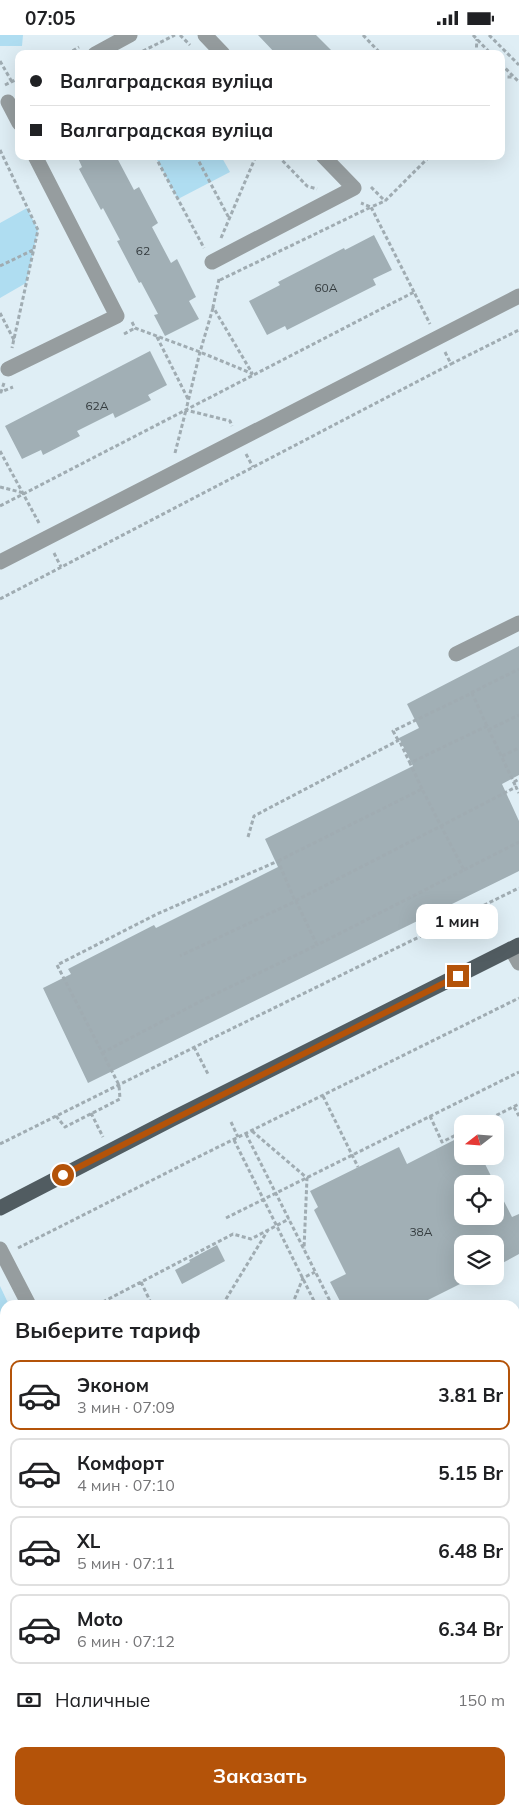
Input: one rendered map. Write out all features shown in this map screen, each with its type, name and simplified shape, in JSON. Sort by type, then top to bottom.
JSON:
[{"type":"main road","points":[[0,1207],[515,947]]},
{"type":"lane","points":[[102,50],[130,35]]},
{"type":"lane","points":[[205,35],[219,50]]},
{"type":"lane","points":[[9,101],[15,114]]},
{"type":"lane","points":[[8,369],[117,316],[38,160]]},
{"type":"lane","points":[[212,262],[354,188],[326,160]]},
{"type":"lane","points":[[0,563],[519,296]]},
{"type":"lane","points":[[456,654],[519,623]]},
{"type":"lane","points":[[515,947],[519,963]]},
{"type":"lane","points":[[2,1253],[26,1300]]},
{"type":"path","points":[[148,50],[175,35]]},
{"type":"path","points":[[363,35],[377,50]]},
{"type":"path","points":[[473,35],[487,50]]},
{"type":"path","points":[[489,35],[504,50]]},
{"type":"path","points":[[476,50],[477,39]]},
{"type":"path","points":[[505,51],[519,65]]},
{"type":"path","points":[[0,61],[12,82]]},
{"type":"path","points":[[505,68],[519,82]]},
{"type":"path","points":[[505,77],[515,77]]},
{"type":"path","points":[[0,88],[15,80]]},
{"type":"path","points":[[0,150],[38,230],[8,369],[0,392]]},
{"type":"path","points":[[198,160],[229,219]]},
{"type":"path","points":[[212,262],[254,160]]},
{"type":"path","points":[[426,160],[385,201],[371,207],[451,364]]},
{"type":"path","points":[[0,266],[33,250]]},
{"type":"path","points":[[0,506],[414,292]]},
{"type":"path","points":[[169,477],[213,307]]},
{"type":"path","points":[[0,313],[14,341]]},
{"type":"path","points":[[131,320],[135,329]]},
{"type":"path","points":[[117,337],[135,329],[200,352],[253,374]]},
{"type":"path","points":[[0,599],[519,330]]},
{"type":"path","points":[[157,336],[189,399]]},
{"type":"path","points":[[0,392],[19,383]]},
{"type":"path","points":[[186,410],[230,421],[253,467]]},
{"type":"path","points":[[0,451],[24,493],[61,567]]},
{"type":"path","points":[[0,487],[24,493]]},
{"type":"path","points":[[464,870],[394,731],[519,669]]},
{"type":"path","points":[[471,693],[519,793]]},
{"type":"path","points":[[411,765],[410,763],[519,715]]},
{"type":"path","points":[[248,837],[254,815],[398,740],[400,743]]},
{"type":"path","points":[[501,756],[519,748]]},
{"type":"path","points":[[514,782],[519,779]]},
{"type":"path","points":[[180,956],[295,901],[516,788]]},
{"type":"path","points":[[56,1116],[65,1127],[120,1099],[119,1085],[57,965],[157,914],[278,861],[423,789]]},
{"type":"path","points":[[102,1053],[203,1000],[317,945],[519,842]]},
{"type":"path","points":[[278,861],[317,945]]},
{"type":"path","points":[[0,1144],[519,888]]},
{"type":"path","points":[[2,1253],[519,998]]},
{"type":"path","points":[[194,1047],[208,1074]]},
{"type":"path","points":[[226,1218],[519,1072]]},
{"type":"path","points":[[323,1096],[358,1167]]},
{"type":"path","points":[[498,1115],[519,1104]]},
{"type":"path","points":[[514,1107],[519,1116]]},
{"type":"path","points":[[91,1113],[110,1151]]},
{"type":"path","points":[[430,1116],[442,1142],[454,1136]]},
{"type":"path","points":[[231,1122],[238,1137]]},
{"type":"path","points":[[252,1131],[307,1178]]},
{"type":"path","points":[[246,1134],[329,1300]]},
{"type":"path","points":[[233,1140],[314,1300]]},
{"type":"path","points":[[304,1249],[307,1178]]},
{"type":"path","points":[[107,1300],[233,1234],[251,1239],[289,1219]]},
{"type":"path","points":[[226,1299],[268,1229]]},
{"type":"path","points":[[294,1300],[303,1278],[315,1272]]},
{"type":"path","points":[[141,1282],[150,1300]]},
{"type":"shaded area","points":[[0,35],[23,35],[22,46],[0,46]]},
{"type":"shaded area","points":[[157,160],[223,160],[230,172],[178,199]]},
{"type":"shaded area","points":[[27,208],[38,230],[26,283],[0,298],[0,223]]},
{"type":"shaded area","points":[[0,1286],[7,1300],[0,1300]]},
{"type":"building","points":[[258,35],[316,35],[331,50],[272,50]]},
{"type":"building","points":[[79,160],[118,160],[134,190],[139,187],[158,223],[152,227],[171,263],[177,259],[196,297],[189,301],[199,319],[165,336],[154,315],[158,314],[117,241],[120,240],[79,169],[82,167]]},
{"type":"building","points":[[374,235],[392,270],[373,279],[376,285],[287,330],[285,326],[267,335],[249,301],[280,285],[278,282],[344,248],[345,250]]},
{"type":"building","points":[[150,351],[167,385],[148,395],[151,400],[115,418],[113,413],[77,431],[80,436],[43,455],[41,450],[22,459],[5,426]]},
{"type":"building","points":[[519,646],[519,775],[502,784],[519,821],[519,871],[88,1083],[43,988],[71,974],[68,969],[154,925],[156,928],[278,867],[265,839],[413,766],[399,738],[419,728],[407,704]]},
{"type":"building","points":[[454,1140],[454,1165],[486,1165],[491,1175],[454,1175],[454,1225],[504,1225],[504,1201],[512,1217],[519,1214],[519,1254],[504,1262],[504,1235],[454,1235],[454,1285],[458,1285],[428,1300],[339,1300],[330,1282],[346,1274],[314,1210],[318,1207],[310,1191],[399,1147],[407,1164]]},
{"type":"building","points":[[217,1245],[225,1261],[182,1284],[175,1270]]},
{"type":"route","points":[[63,1175],[458,976]]}]
